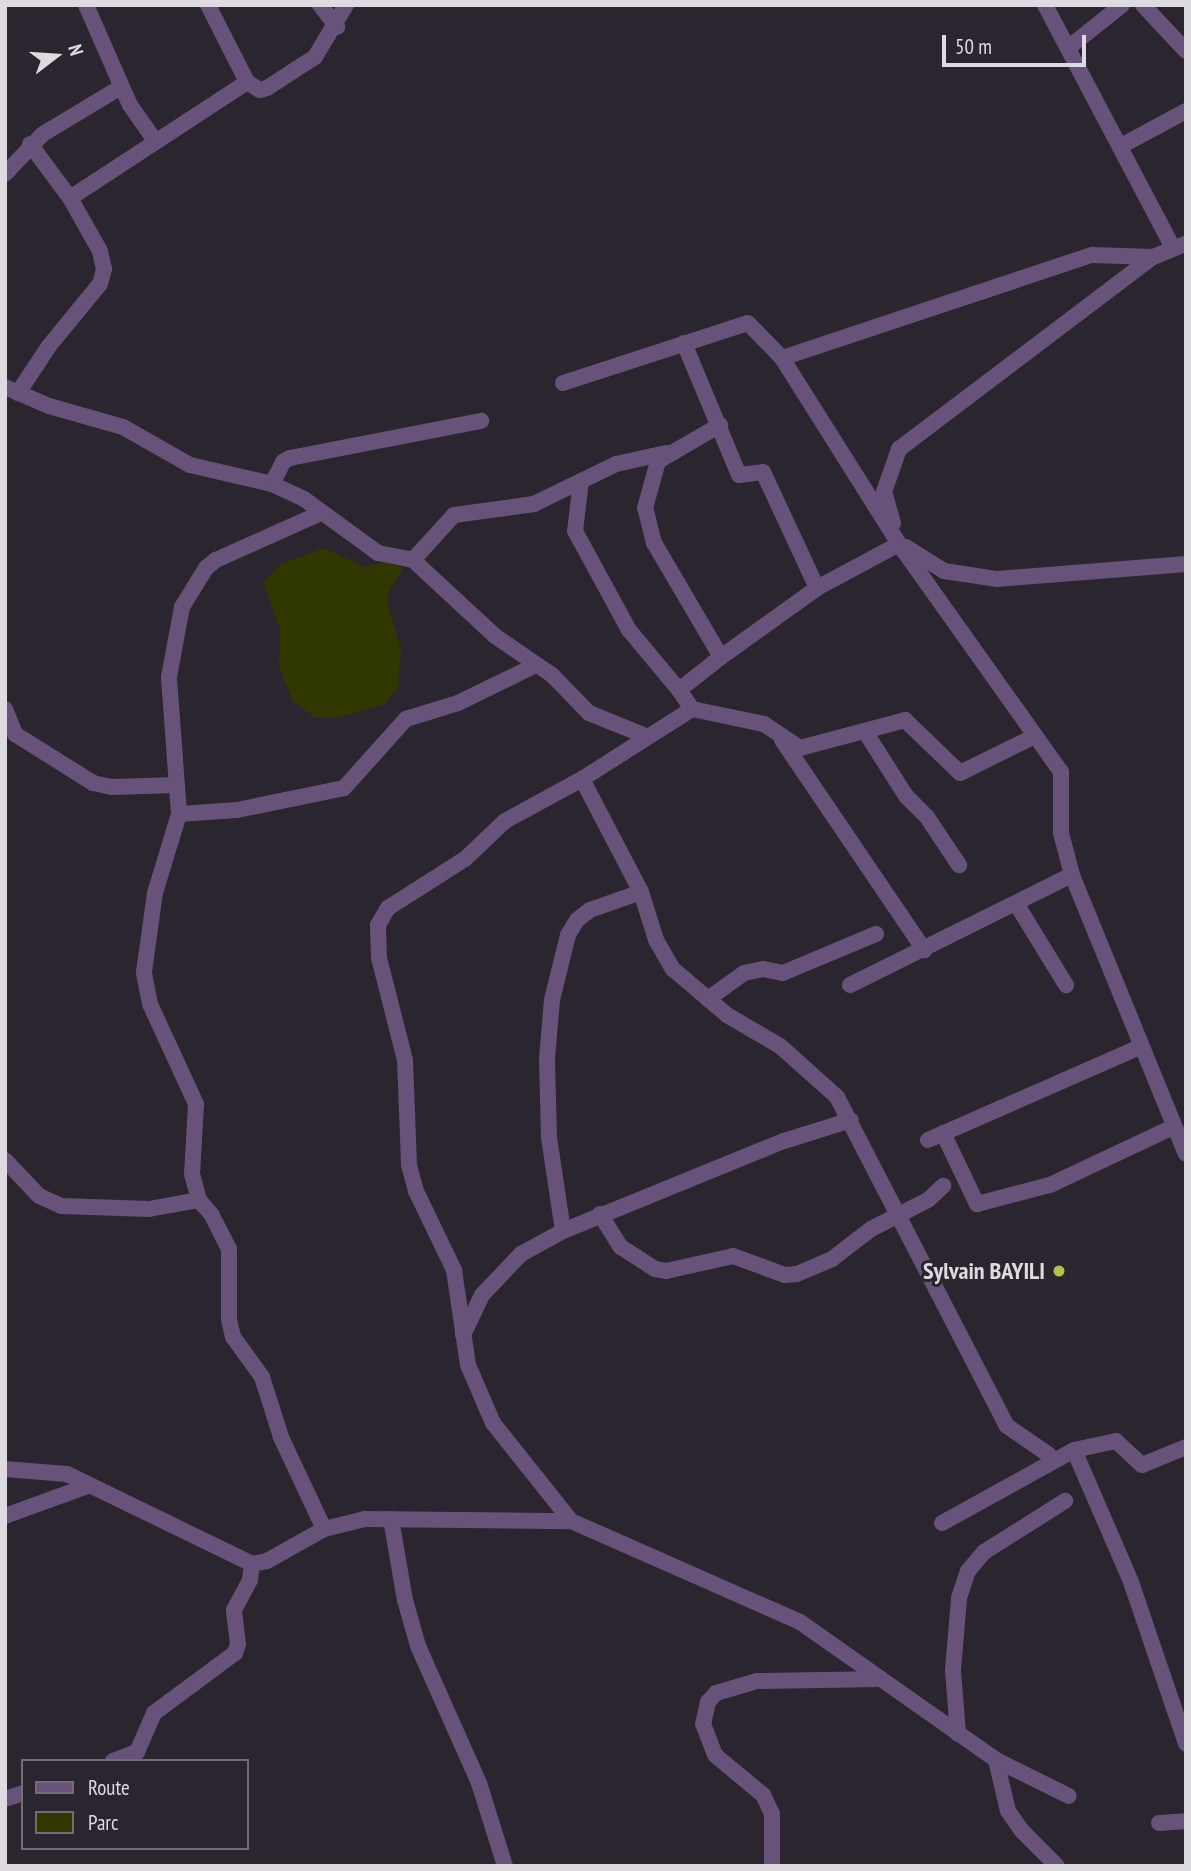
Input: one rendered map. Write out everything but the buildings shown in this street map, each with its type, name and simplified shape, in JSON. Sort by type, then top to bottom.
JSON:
[{"type":"street","points":[[86,5],[121,87],[156,142]]},
{"type":"street","points":[[208,5],[247,82],[260,90],[315,57],[337,27],[346,5]]},
{"type":"street","points":[[320,5],[337,27]]},
{"type":"street","points":[[1045,5],[1121,146],[1180,246],[1153,257],[899,449],[884,492],[900,544],[944,571],[997,579],[1186,564]]},
{"type":"street","points":[[1068,48],[1122,5]]},
{"type":"street","points":[[1143,5],[1186,51]]},
{"type":"street","points":[[70,198],[247,82]]},
{"type":"street","points":[[7,167],[30,144],[121,87]]},
{"type":"street","points":[[1121,146],[1186,111]]},
{"type":"street","points":[[30,144],[70,198],[100,251],[104,269],[100,284],[12,390],[123,427],[190,465],[272,484],[321,513],[378,553],[413,560],[495,636],[536,665],[589,713],[646,736]]},
{"type":"street","points":[[782,358],[1092,255],[1153,257]]},
{"type":"street","points":[[563,383],[748,323],[782,358],[900,544],[1033,737],[1061,772],[1061,833],[1072,875],[1140,1047],[1186,1154]]},
{"type":"street","points":[[684,343],[740,475],[763,472],[817,589]]},
{"type":"street","points":[[272,484],[283,462],[290,458],[481,421]]},
{"type":"street","points":[[720,425],[658,461],[651,474],[646,525],[685,602],[721,657]]},
{"type":"street","points":[[413,560],[454,516],[534,504],[616,464],[673,452]]},
{"type":"street","points":[[581,481],[575,531],[629,630],[680,690],[692,709]]},
{"type":"street","points":[[321,513],[239,547],[206,568],[183,607],[169,677],[179,814],[155,893],[144,972],[150,1004],[196,1104],[192,1174],[199,1200],[212,1215],[229,1250],[229,1319],[233,1337],[262,1377],[281,1437],[324,1529]]},
{"type":"street","points":[[680,690],[721,657],[817,589],[900,544]]},
{"type":"street","points":[[179,814],[237,810],[344,788],[406,719],[458,703],[536,665]]},
{"type":"street","points":[[5,709],[15,734],[93,783],[112,787],[177,785]]},
{"type":"street","points":[[570,1521],[492,1423],[468,1365],[454,1270],[416,1191],[409,1164],[405,1060],[379,958],[377,925],[388,908],[465,859],[505,821],[582,779],[692,709],[764,724],[800,748],[866,733],[905,720],[960,773],[1033,737]]},
{"type":"street","points":[[866,733],[906,796],[927,817],[958,865]]},
{"type":"street","points":[[778,734],[924,950]]},
{"type":"street","points":[[582,779],[641,892],[656,940],[673,968],[708,999],[816,1075],[851,1120],[1007,1426],[1049,1455]]},
{"type":"street","points":[[850,985],[1017,905],[1072,875]]},
{"type":"street","points":[[563,1231],[549,1137],[547,1059],[552,1000],[568,935],[577,920],[590,910],[641,892]]},
{"type":"street","points":[[1017,905],[1066,985]]},
{"type":"street","points":[[708,999],[753,970],[783,973],[876,934]]},
{"type":"street","points":[[928,1140],[1140,1047]]},
{"type":"street","points":[[463,1335],[482,1295],[521,1254],[600,1214],[784,1141],[851,1120]]},
{"type":"street","points":[[943,1133],[977,1204],[1050,1185],[1173,1127]]},
{"type":"street","points":[[5,1160],[40,1196],[61,1206],[149,1209],[199,1200]]},
{"type":"street","points":[[600,1214],[621,1247],[655,1269],[666,1271],[733,1256],[785,1275],[832,1259],[898,1213],[928,1200],[943,1186]]},
{"type":"street","points":[[942,1523],[1074,1450],[1116,1441],[1142,1465],[1186,1447]]},
{"type":"street","points":[[1074,1450],[1131,1582],[1186,1744]]},
{"type":"street","points":[[5,1469],[67,1474],[252,1564],[267,1561],[324,1529],[365,1520],[570,1521],[800,1622],[996,1760],[1069,1797]]},
{"type":"street","points":[[5,1516],[90,1485]]},
{"type":"street","points":[[958,1734],[953,1670],[959,1598],[968,1571],[984,1552],[1065,1501]]},
{"type":"street","points":[[391,1519],[405,1600],[418,1646],[478,1783],[505,1866]]},
{"type":"street","points":[[118,1759],[136,1752],[154,1713],[235,1653],[238,1644],[234,1610],[250,1580],[252,1564]]},
{"type":"street","points":[[772,1866],[772,1814],[763,1795],[715,1755],[704,1724],[708,1702],[716,1693],[757,1681],[881,1679]]},
{"type":"street","points":[[996,1760],[1008,1811],[1022,1832],[1057,1866]]},
{"type":"street","points":[[1159,1823],[1186,1821]]},
{"type":"green space","points":[[324,548],[365,567],[387,561],[403,568],[389,592],[388,605],[401,650],[398,689],[384,704],[337,718],[316,718],[292,701],[279,666],[280,629],[263,583],[281,564]]},
{"type":"place","name":"Sylvain BAYILI","points":[[1059,1271]]}]
